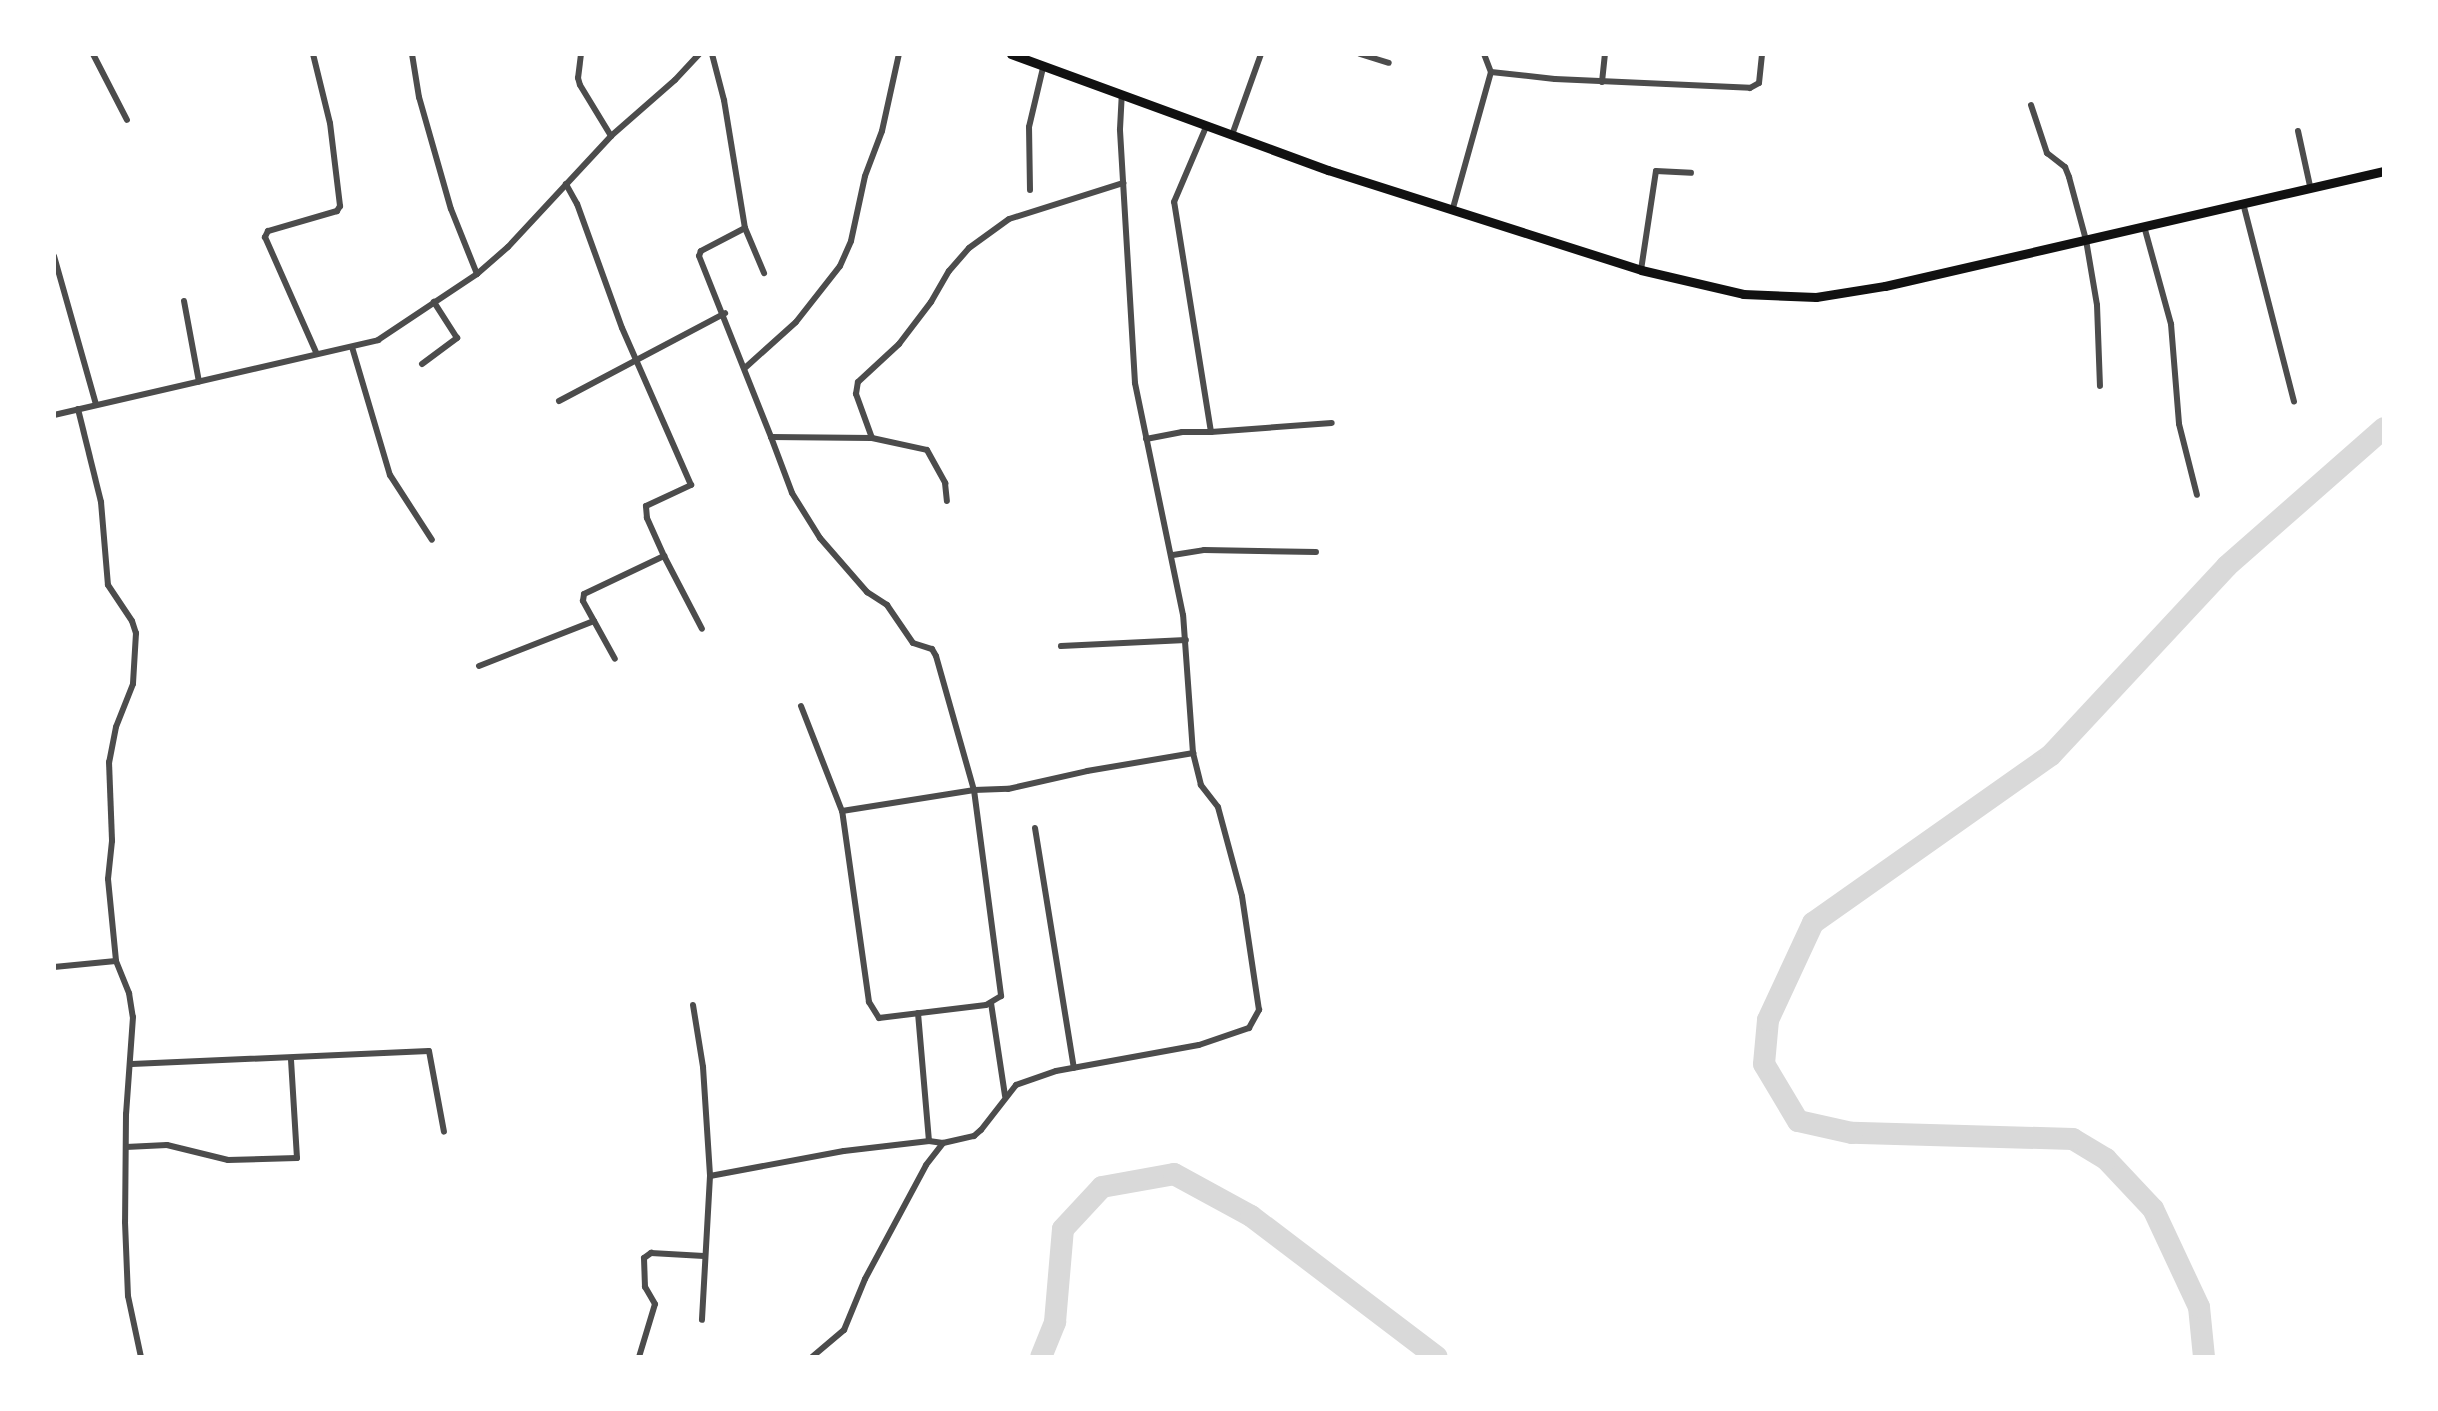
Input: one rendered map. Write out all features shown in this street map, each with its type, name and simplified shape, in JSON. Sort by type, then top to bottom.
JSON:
[{"type":"highway","points":[[1011,54],[1328,170],[1641,270],[1743,294],[1816,297],[1885,286],[2384,171]]},
{"type":"street","points":[[93,54],[127,120]]},
{"type":"street","points":[[313,54],[330,123],[340,206],[337,211],[268,231],[265,237],[316,352]]},
{"type":"street","points":[[412,54],[419,97],[451,209],[477,274]]},
{"type":"street","points":[[581,54],[580,85],[611,136]]},
{"type":"street","points":[[54,415],[378,340],[477,274],[531,225],[611,136],[675,80],[699,54]]},
{"type":"street","points":[[712,54],[724,100],[745,228],[764,273]]},
{"type":"street","points":[[746,367],[796,322],[840,266],[851,241],[865,176],[882,131],[899,54]]},
{"type":"street","points":[[1232,135],[1261,54]]},
{"type":"street","points":[[1360,54],[1389,63]]},
{"type":"street","points":[[1453,208],[1491,72],[1484,54]]},
{"type":"street","points":[[1602,82],[1605,54]]},
{"type":"street","points":[[1491,72],[1602,82],[1750,88],[1759,83],[1762,54]]},
{"type":"street","points":[[1030,190],[1029,127],[1043,68]]},
{"type":"street","points":[[710,1176],[820,1155],[929,1141],[943,1143],[974,1136],[1005,1096],[1028,1079],[1199,1045],[1249,1028],[1256,1020],[1259,1010],[1256,977],[1242,896],[1218,807],[1201,785],[1193,753],[1186,640],[1173,555],[1146,439],[1131,329],[1120,129],[1122,93]]},
{"type":"street","points":[[2031,105],[2047,153],[2065,167],[2086,240],[2098,315],[2100,386]]},
{"type":"street","points":[[1206,127],[1174,202],[1211,432]]},
{"type":"street","points":[[2298,131],[2310,186]]},
{"type":"street","points":[[1641,270],[1656,171],[1691,173]]},
{"type":"street","points":[[872,438],[856,394],[858,382],[899,344],[931,302],[949,271],[969,248],[1009,219],[1123,183]]},
{"type":"street","points":[[566,184],[577,204],[637,360],[691,483],[685,490],[645,507],[664,556],[702,629]]},
{"type":"street","points":[[2243,203],[2294,402]]},
{"type":"street","points":[[2144,226],[2171,324],[2179,424],[2197,495]]},
{"type":"street","points":[[745,228],[699,254],[725,313],[792,493],[820,538],[867,592],[887,605],[913,643],[932,649],[936,656],[974,790],[1002,988],[1001,996],[991,1003],[879,1018],[872,1011],[842,811],[801,706]]},
{"type":"street","points":[[54,256],[96,404]]},
{"type":"street","points":[[184,301],[199,382]]},
{"type":"street","points":[[422,364],[457,338],[434,302]]},
{"type":"street","points":[[559,401],[725,313]]},
{"type":"street","points":[[352,347],[390,475],[432,540]]},
{"type":"street","points":[[78,409],[101,502],[108,585],[132,621],[136,633],[133,684],[116,727],[109,762],[112,841],[108,879],[116,961],[129,993],[133,1017],[126,1147],[128,1296],[141,1357]]},
{"type":"street","points":[[1146,439],[1182,432],[1332,423]]},
{"type":"street","points":[[771,437],[872,438],[931,453],[945,483],[947,501]]},
{"type":"street","points":[[1173,555],[1219,550],[1316,552]]},
{"type":"street","points":[[615,659],[583,601],[584,594],[664,556]]},
{"type":"street","points":[[479,666],[594,621]]},
{"type":"street","points":[[1061,646],[1186,640]]},
{"type":"street","points":[[842,811],[974,790],[1008,789],[1087,771],[1193,753]]},
{"type":"street","points":[[1035,828],[1074,1068]]},
{"type":"street","points":[[54,967],[116,961]]},
{"type":"street","points":[[991,1003],[1005,1096]]},
{"type":"street","points":[[693,1005],[703,1067],[710,1176],[702,1320]]},
{"type":"street","points":[[918,1013],[929,1141]]},
{"type":"street","points":[[132,1064],[430,1051],[444,1132]]},
{"type":"street","points":[[126,1147],[167,1145],[228,1160],[297,1158],[291,1059]]},
{"type":"street","points":[[812,1357],[844,1330],[865,1279],[926,1165],[943,1143]]},
{"type":"street","points":[[639,1357],[655,1304],[645,1287],[644,1258],[651,1253],[704,1256]]},
{"type":"waterway","points":[[2204,1357],[2199,1307],[2153,1209],[2106,1159],[2073,1139],[1852,1133],[1798,1121],[1764,1064],[1768,1020],[1813,923],[2051,755],[2227,566],[2384,428]]},
{"type":"waterway","points":[[1041,1357],[1055,1322],[1063,1229],[1102,1187],[1174,1174],[1251,1216],[1437,1357]]}]
